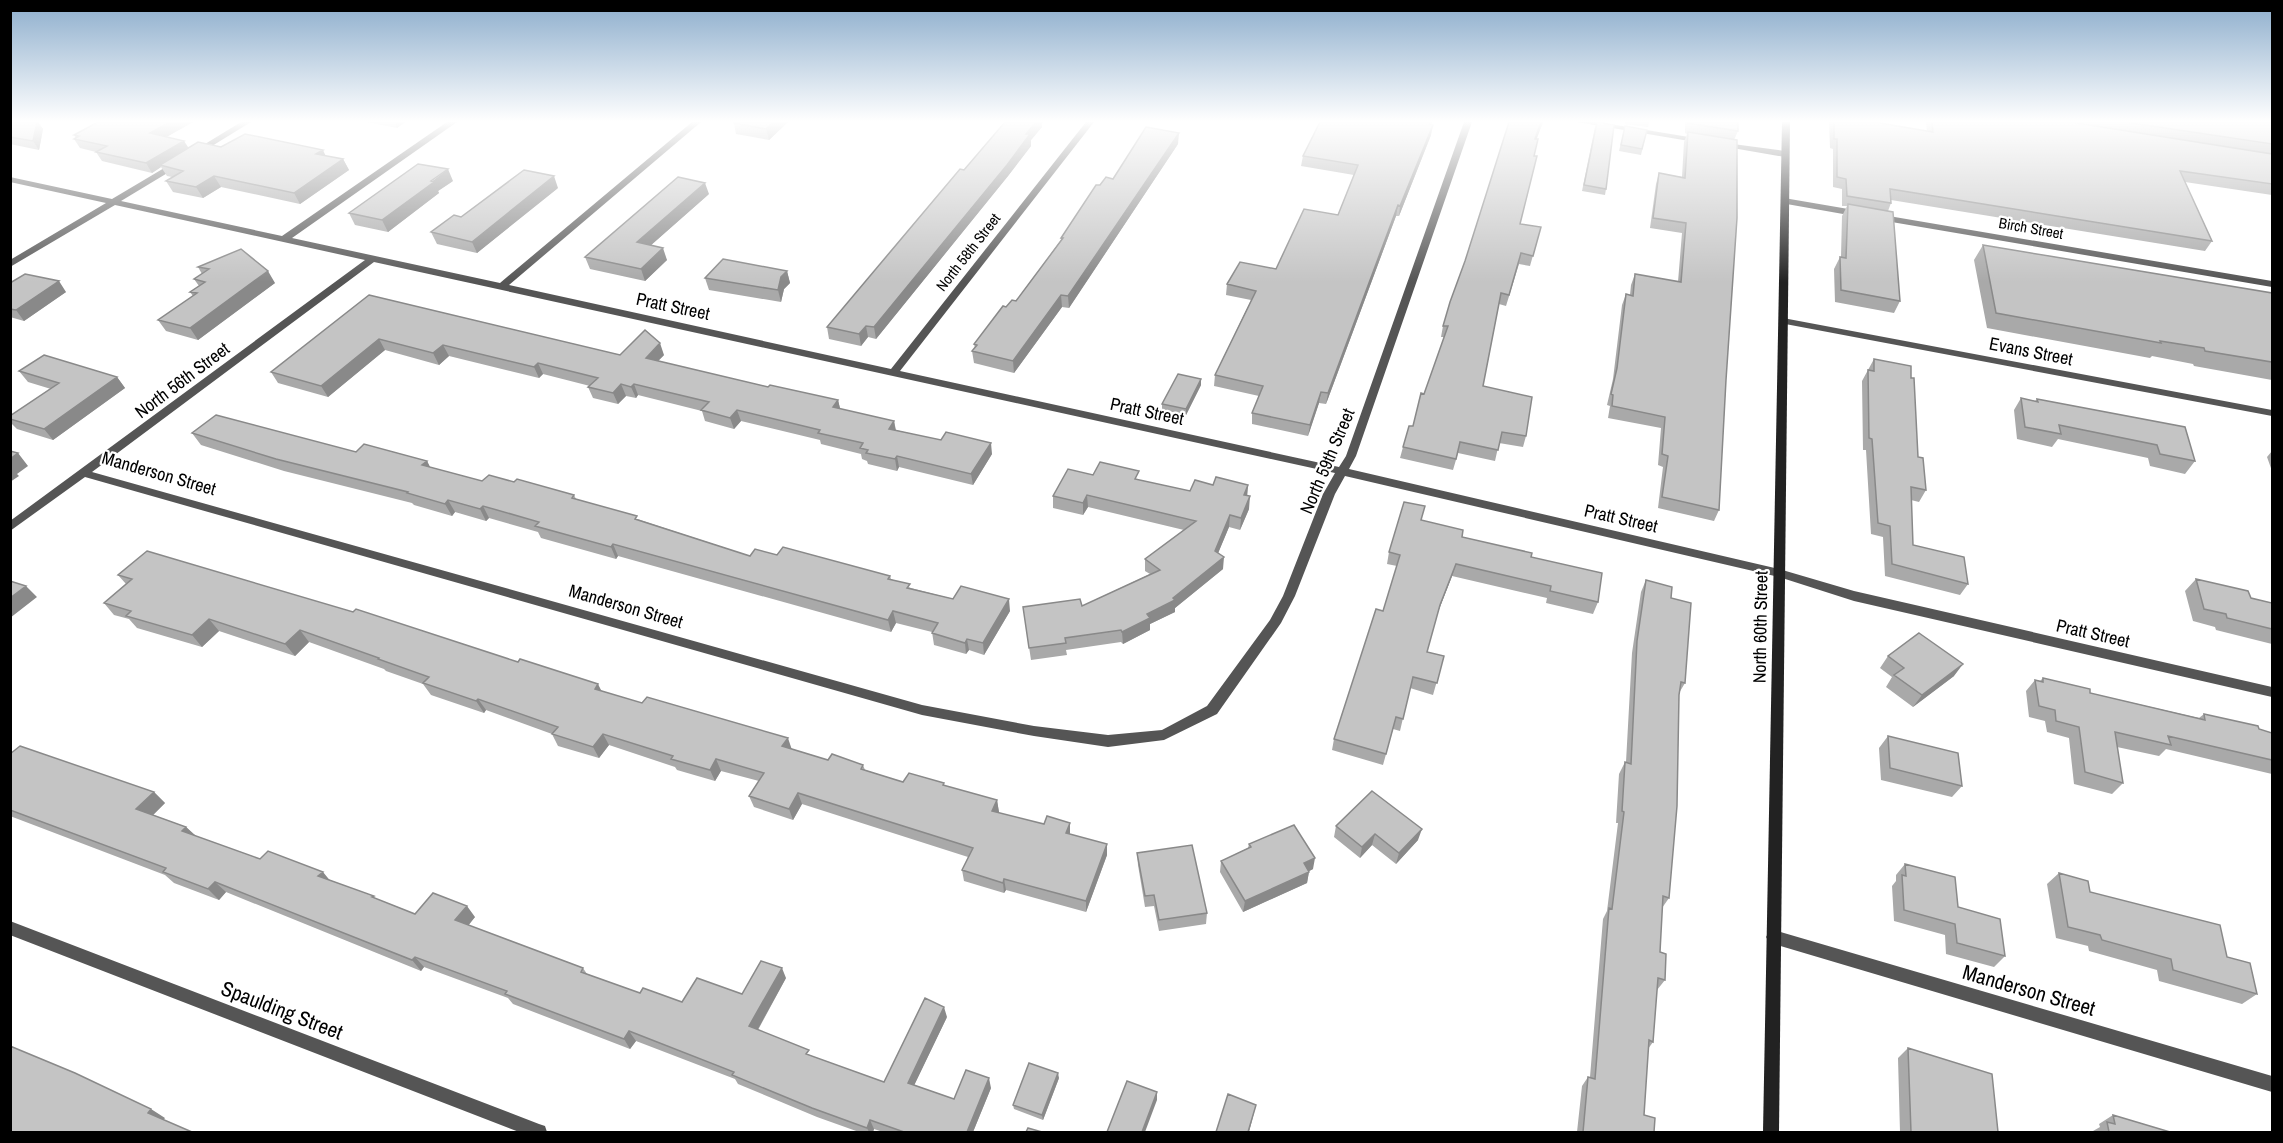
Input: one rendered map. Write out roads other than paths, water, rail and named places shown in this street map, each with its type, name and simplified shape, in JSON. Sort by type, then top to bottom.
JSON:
[{"type":"main road","name":"North 60th Street","points":[[1771,1132],[1785,175]]},
{"type":"street","points":[[10,264],[158,175]]},
{"type":"street","points":[[284,239],[376,175]]},
{"type":"street","points":[[501,287],[634,175]]},
{"type":"street","name":"North 58th Street","points":[[892,373],[1048,175]]},
{"type":"street","name":"North 59th Street","points":[[1164,735],[1212,710],[1258,648],[1289,596],[1329,494],[1351,456],[1449,175]]},
{"type":"street","name":"Pratt Street","points":[[10,180],[1342,472],[1779,573],[1854,596],[2272,692]]},
{"type":"street","name":"Birch Street","points":[[1784,201],[2272,284]]},
{"type":"street","name":"North 56th Street","points":[[10,527],[373,258]]},
{"type":"street","name":"Evans Street","points":[[1783,321],[2272,413]]},
{"type":"street","name":"Manderson Street","points":[[84,473],[922,710],[1034,731],[1108,741],[1164,735]]},
{"type":"street","name":"Spaulding Street","points":[[10,927],[539,1132]]},
{"type":"street","name":"Manderson Street","points":[[1774,937],[2272,1084]]}]
